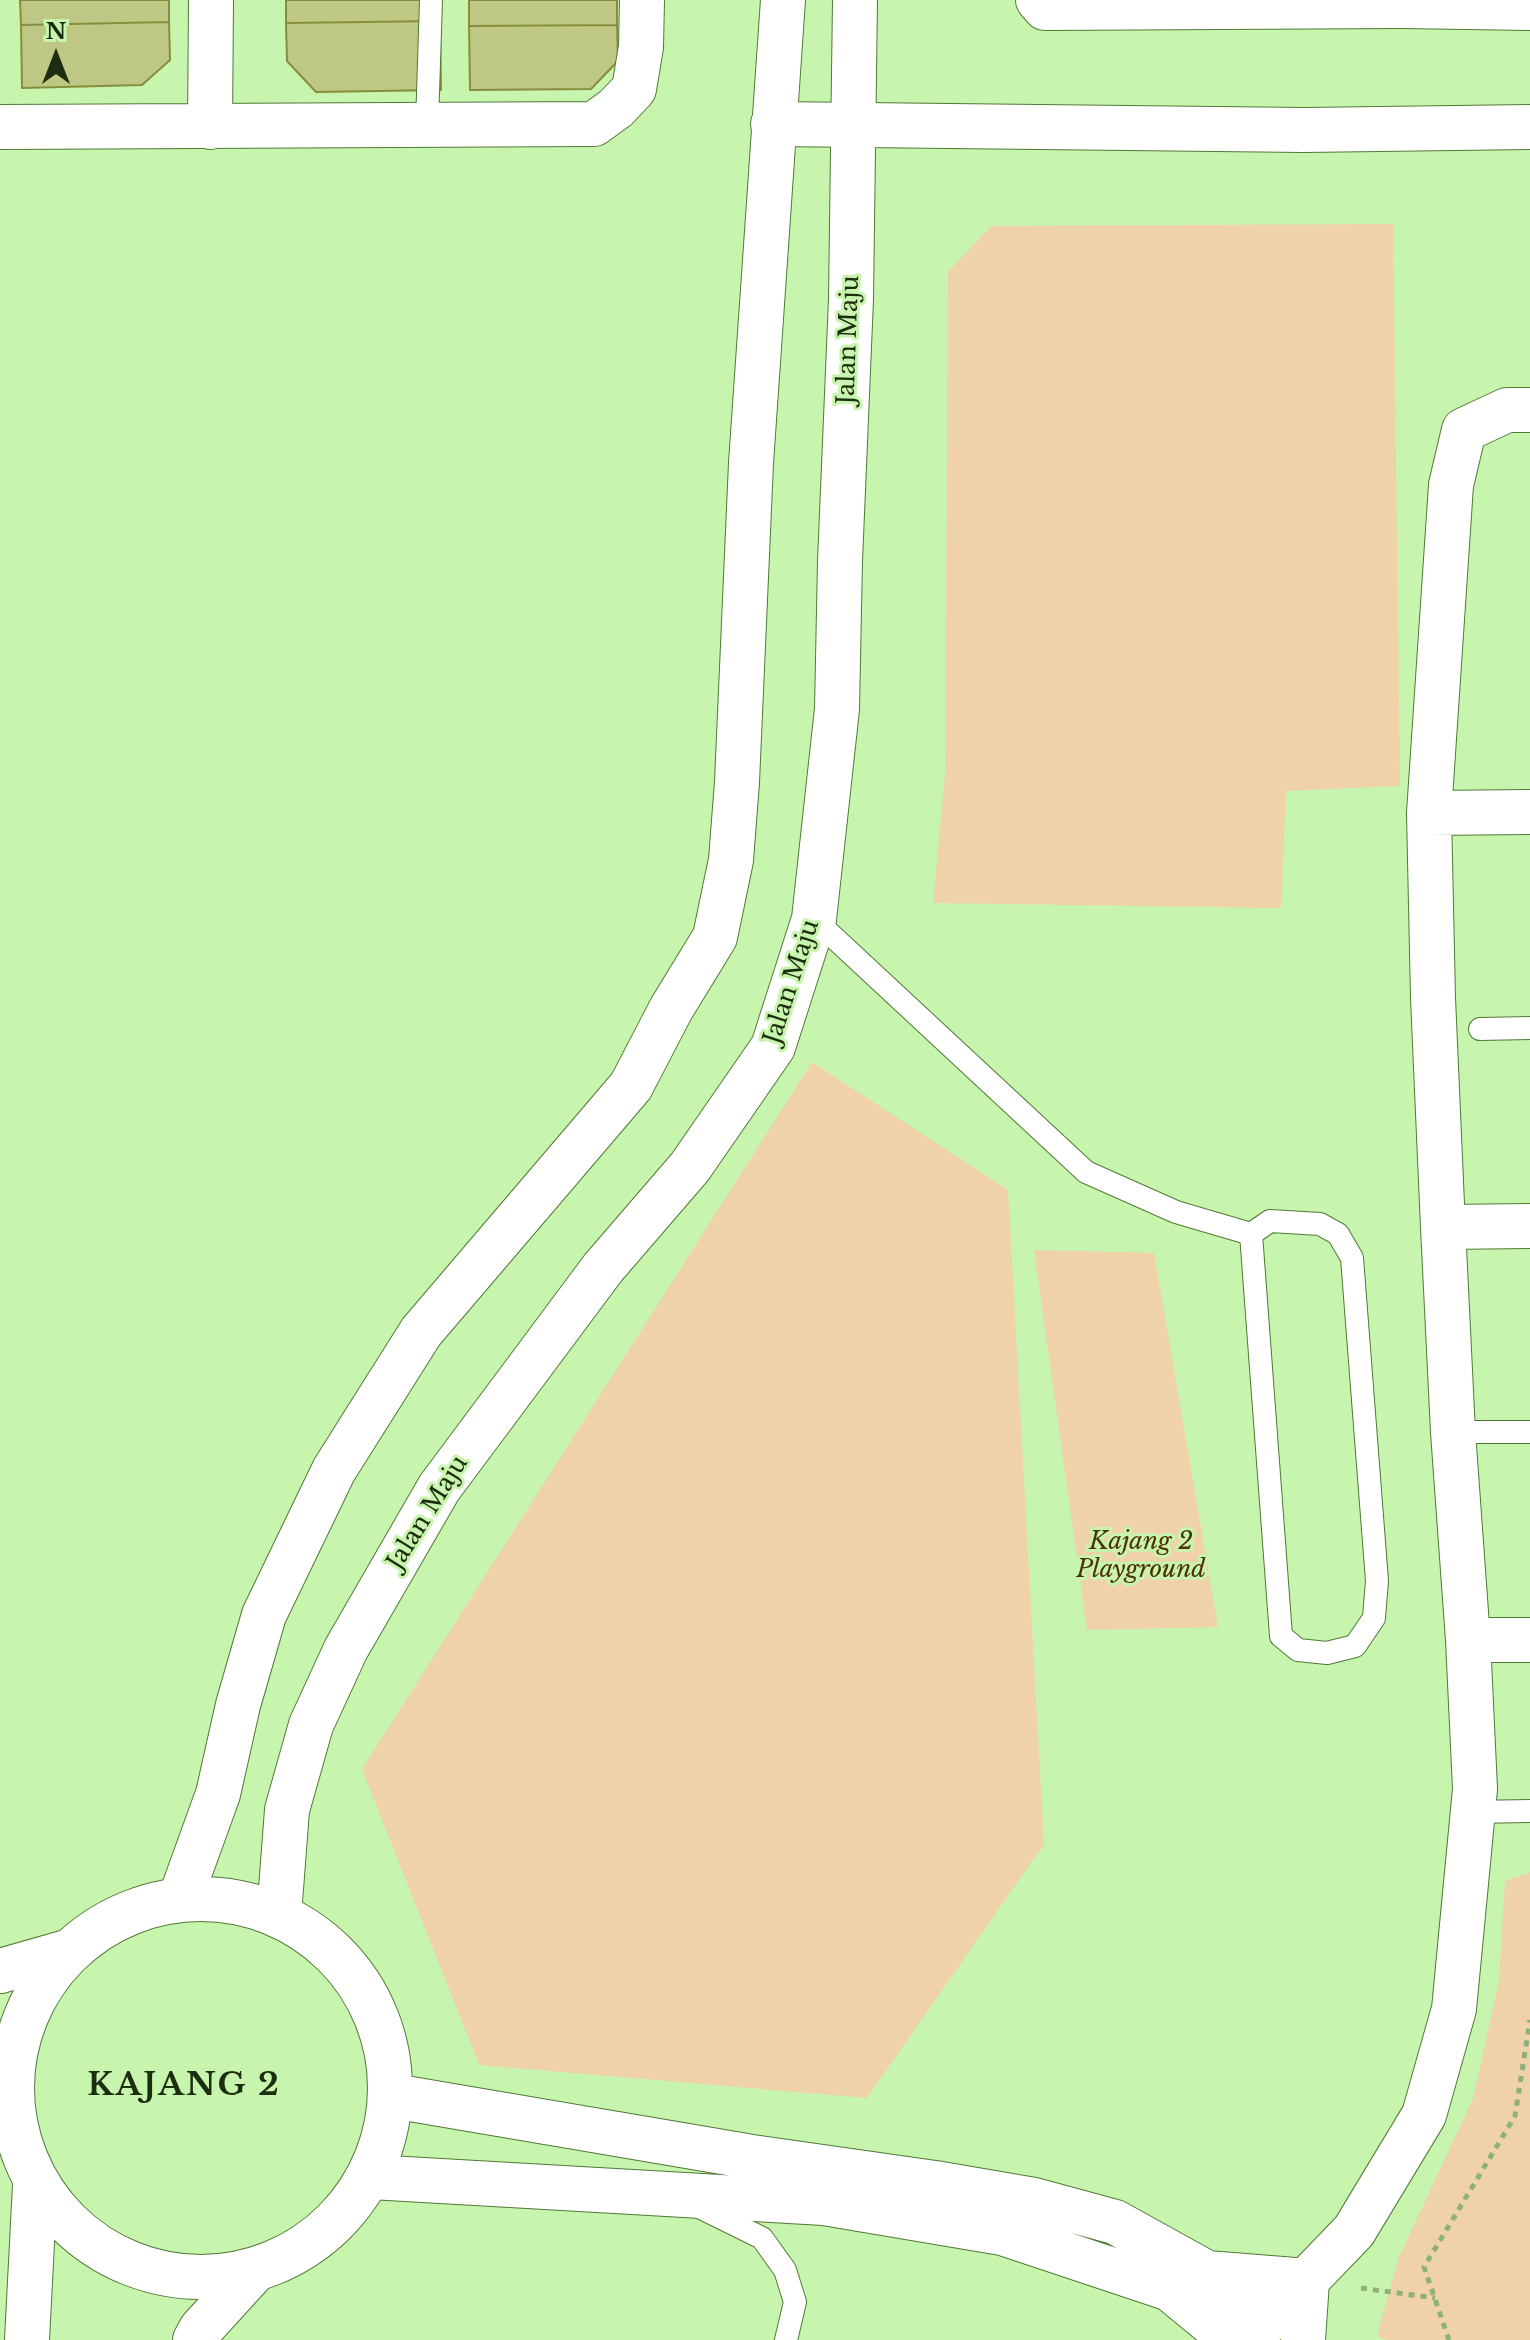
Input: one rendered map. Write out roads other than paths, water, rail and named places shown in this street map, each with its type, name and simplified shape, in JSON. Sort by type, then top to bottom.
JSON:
[{"type":"street","points":[[210,127],[211,0]]},
{"type":"street","points":[[0,127],[594,124],[616,108],[634,89],[641,47],[642,0]]},
{"type":"street","points":[[180,1899],[218,1794],[238,1705],[264,1615],[334,1470],[421,1332],[631,1086],[671,1009],[715,937],[731,860],[737,782],[751,463],[783,0]]},
{"type":"street","name":"Jalan Maju","points":[[279,1915],[287,1810],[311,1725],[346,1649],[439,1488],[603,1268],[690,1167],[773,1047],[814,919],[837,709],[851,299],[855,0]]},
{"type":"street","points":[[1038,0],[1045,8],[1530,8]]},
{"type":"street","points":[[773,124],[1288,130],[1530,127]]},
{"type":"street","points":[[1249,2334],[1307,2281],[1354,2231],[1424,2115],[1454,2009],[1475,1789],[1443,1227],[1429,813],[1451,485],[1464,430],[1518,410]]},
{"type":"street","points":[[1429,813],[1530,812]]},
{"type":"street","points":[[1443,1227],[1530,1226]]},
{"type":"street","points":[[1468,1640],[1530,1640]]},
{"type":"street","points":[[0,1971],[67,1952],[119,1916],[180,1899],[231,1900],[279,1915],[320,1940],[353,1973],[377,2015],[390,2061],[393,2096],[371,2177],[346,2212],[305,2247],[255,2270],[192,2278],[131,2265],[76,2233],[35,2185],[8,2132],[10,2070],[28,2006],[67,1952]]},
{"type":"street","points":[[393,2096],[752,2157],[1034,2200],[1115,2222],[1207,2273],[1307,2281]]},
{"type":"street","points":[[371,2177],[824,2203],[1002,2233],[1170,2289],[1249,2334]]},
{"type":"street","points":[[27,2340],[35,2185]]},
{"type":"street","points":[[195,2340],[201,2329],[255,2270]]},
{"type":"street","points":[[1207,2273],[1249,2334]]},
{"type":"street","points":[[1303,2340],[1307,2281]]},
{"type":"lane","points":[[427,125],[431,0]]},
{"type":"lane","points":[[814,919],[1086,1172],[1176,1212],[1251,1234]]},
{"type":"lane","points":[[1480,1029],[1530,1028]]},
{"type":"lane","points":[[1270,1221],[1320,1224],[1338,1234],[1352,1258],[1377,1581],[1374,1618],[1355,1646],[1327,1653],[1298,1650],[1281,1636],[1251,1234],[1270,1221]]},
{"type":"lane","points":[[1453,1432],[1530,1432]]},
{"type":"lane","points":[[1472,1812],[1530,1811]]},
{"type":"lane","points":[[673,2194],[762,2238],[785,2270],[795,2302],[786,2340]]},
{"type":"district","name":"KAJANG 2","points":[[184,2086]]},
{"type":"park label","name":"Kajang 2 Playground","points":[[1141,1556]]}]
